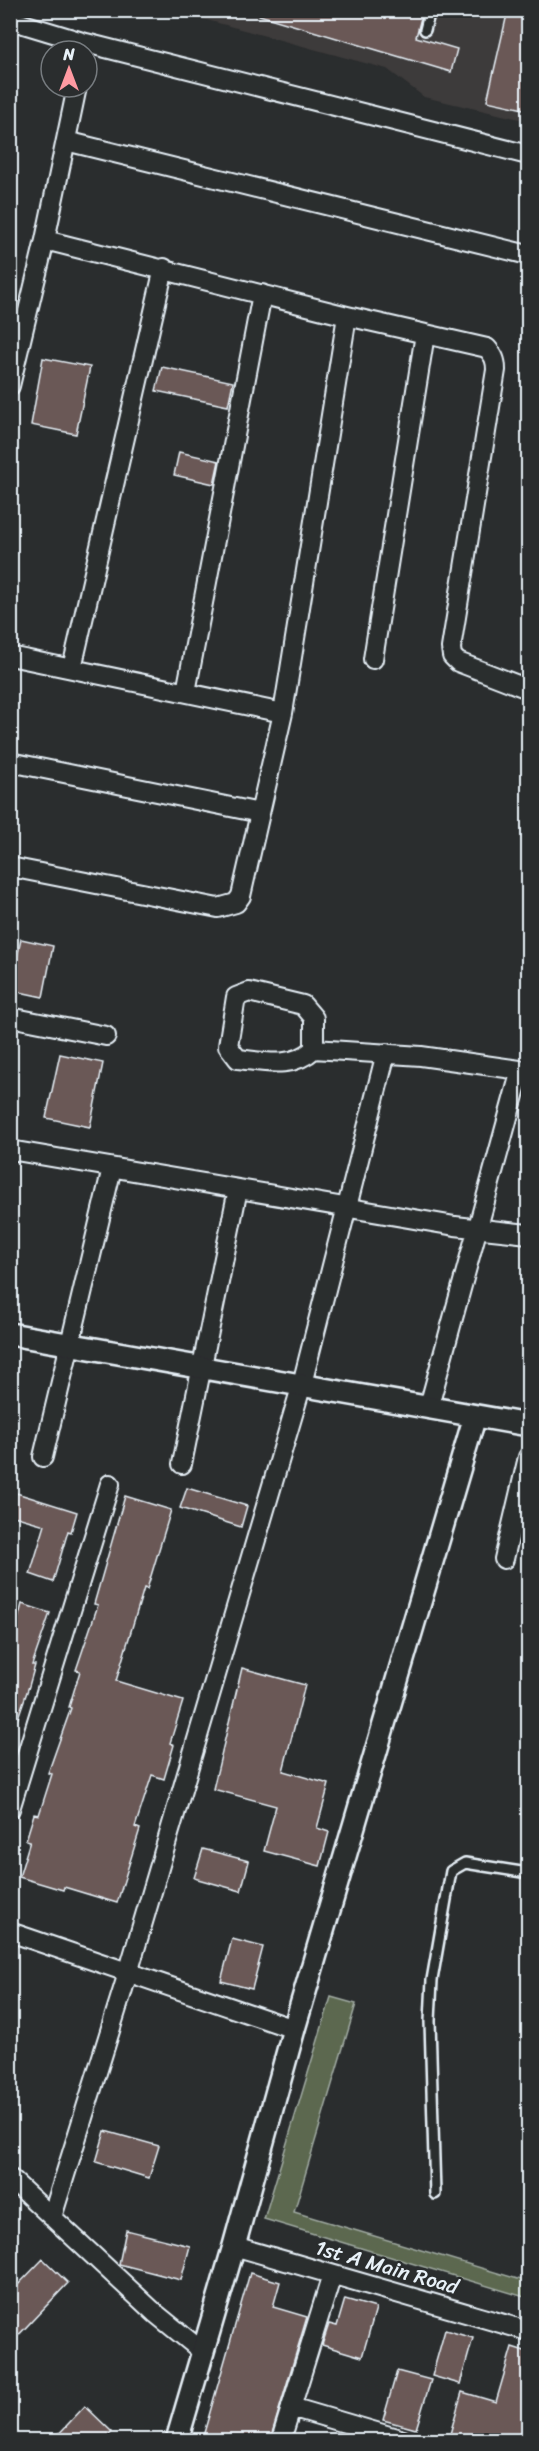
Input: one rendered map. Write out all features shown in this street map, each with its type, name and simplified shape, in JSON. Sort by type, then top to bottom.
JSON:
[{"type":"street","points":[[10,20],[63,39]]},
{"type":"street","points":[[99,50],[528,155]]},
{"type":"street","points":[[10,386],[45,240],[75,99]]},
{"type":"street","points":[[66,141],[528,255]]},
{"type":"street","points":[[45,240],[165,268],[347,316],[487,348],[496,360],[451,648],[452,656],[458,662],[528,689]]},
{"type":"street","points":[[72,668],[165,268]]},
{"type":"street","points":[[186,692],[262,294]]},
{"type":"street","points":[[10,867],[218,908],[236,903],[241,896],[283,713],[347,316]]},
{"type":"street","points":[[373,659],[425,334]]},
{"type":"street","points":[[10,656],[283,713]]},
{"type":"street","points":[[10,762],[260,813]]},
{"type":"street","points":[[314,1049],[314,1018],[303,1005],[249,992],[236,997],[228,1046],[238,1059],[282,1064],[304,1058],[314,1049],[386,1053],[528,1071]]},
{"type":"street","points":[[10,1017],[106,1036]]},
{"type":"street","points":[[52,2217],[128,1972],[302,1384],[386,1053]]},
{"type":"street","points":[[429,1406],[519,1077],[528,1071]]},
{"type":"street","points":[[10,1150],[454,1226],[528,1234]]},
{"type":"street","points":[[44,1457],[112,1168]]},
{"type":"street","points":[[182,1464],[238,1189]]},
{"type":"street","points":[[10,1334],[528,1425]]},
{"type":"street","points":[[177,2440],[294,2030],[476,1416]]},
{"type":"street","points":[[504,1559],[528,1457]]},
{"type":"street","points":[[10,1809],[110,1484]]},
{"type":"street","points":[[10,1932],[294,2030]]},
{"type":"street","points":[[10,2178],[155,2313],[203,2352]]},
{"type":"street","name":"1st A Main Road","points":[[234,2246],[528,2331]]},
{"type":"street","points":[[281,2440],[332,2276]]},
{"type":"street","points":[[291,2407],[403,2440]]},
{"type":"lane","points":[[425,30],[430,10]]},
{"type":"lane","points":[[435,2194],[430,2022],[432,1980],[450,1871],[465,1863],[528,1873]]},
{"type":"shaded area","points":[[174,11],[528,11],[528,121],[424,97],[387,69]]},
{"type":"green space","points":[[331,1997],[356,2004],[294,2212],[528,2282],[528,2298],[264,2219]]},
{"type":"building","points":[[259,10],[423,10],[416,37],[457,49],[451,72],[259,15]]},
{"type":"building","points":[[508,10],[528,10],[528,110],[487,101]]},
{"type":"building","points":[[43,358],[90,367],[76,434],[31,425]]},
{"type":"building","points":[[162,367],[233,382],[228,406],[156,391]]},
{"type":"building","points":[[179,452],[219,461],[214,484],[174,475]]},
{"type":"building","points":[[21,939],[53,946],[43,997],[10,990]]},
{"type":"building","points":[[60,1054],[103,1063],[90,1127],[46,1118]]},
{"type":"building","points":[[187,1488],[247,1506],[241,1527],[180,1508]]},
{"type":"building","points":[[10,1491],[77,1512],[71,1532],[68,1531],[53,1582],[30,1574],[45,1525],[10,1515]]},
{"type":"building","points":[[125,1496],[171,1510],[147,1589],[144,1588],[116,1681],[183,1701],[170,1743],[174,1745],[164,1779],[152,1775],[135,1827],[140,1829],[117,1903],[64,1887],[63,1890],[19,1877],[30,1841],[26,1840],[34,1814],[39,1815],[52,1774],[48,1773],[71,1708],[69,1707],[80,1671],[76,1670],[98,1605],[94,1604]]},
{"type":"building","points":[[22,1604],[50,1613],[14,1729],[10,1728],[10,1650]]},
{"type":"building","points":[[242,1668],[305,1685],[283,1771],[329,1784],[317,1828],[329,1832],[320,1866],[264,1851],[276,1806],[213,1789]]},
{"type":"building","points":[[203,1849],[249,1861],[241,1891],[194,1878]]},
{"type":"building","points":[[232,1939],[263,1947],[252,1989],[221,1981]]},
{"type":"building","points":[[105,2131],[159,2146],[149,2178],[96,2162]]},
{"type":"building","points":[[126,2230],[190,2246],[181,2280],[119,2264]]},
{"type":"building","points":[[43,2259],[68,2283],[10,2344],[10,2293]]},
{"type":"building","points":[[250,2273],[280,2282],[273,2307],[307,2317],[270,2440],[202,2440]]},
{"type":"building","points":[[345,2299],[376,2308],[362,2357],[322,2345],[329,2324],[337,2326]]},
{"type":"building","points":[[445,2330],[473,2338],[460,2384],[432,2376]]},
{"type":"building","points":[[512,2347],[528,2352],[528,2440],[515,2440],[486,2432],[483,2440],[450,2434],[462,2392],[496,2402]]},
{"type":"building","points":[[397,2371],[431,2380],[416,2429],[383,2420]]},
{"type":"building","points":[[85,2406],[112,2432],[104,2440],[53,2440]]}]
